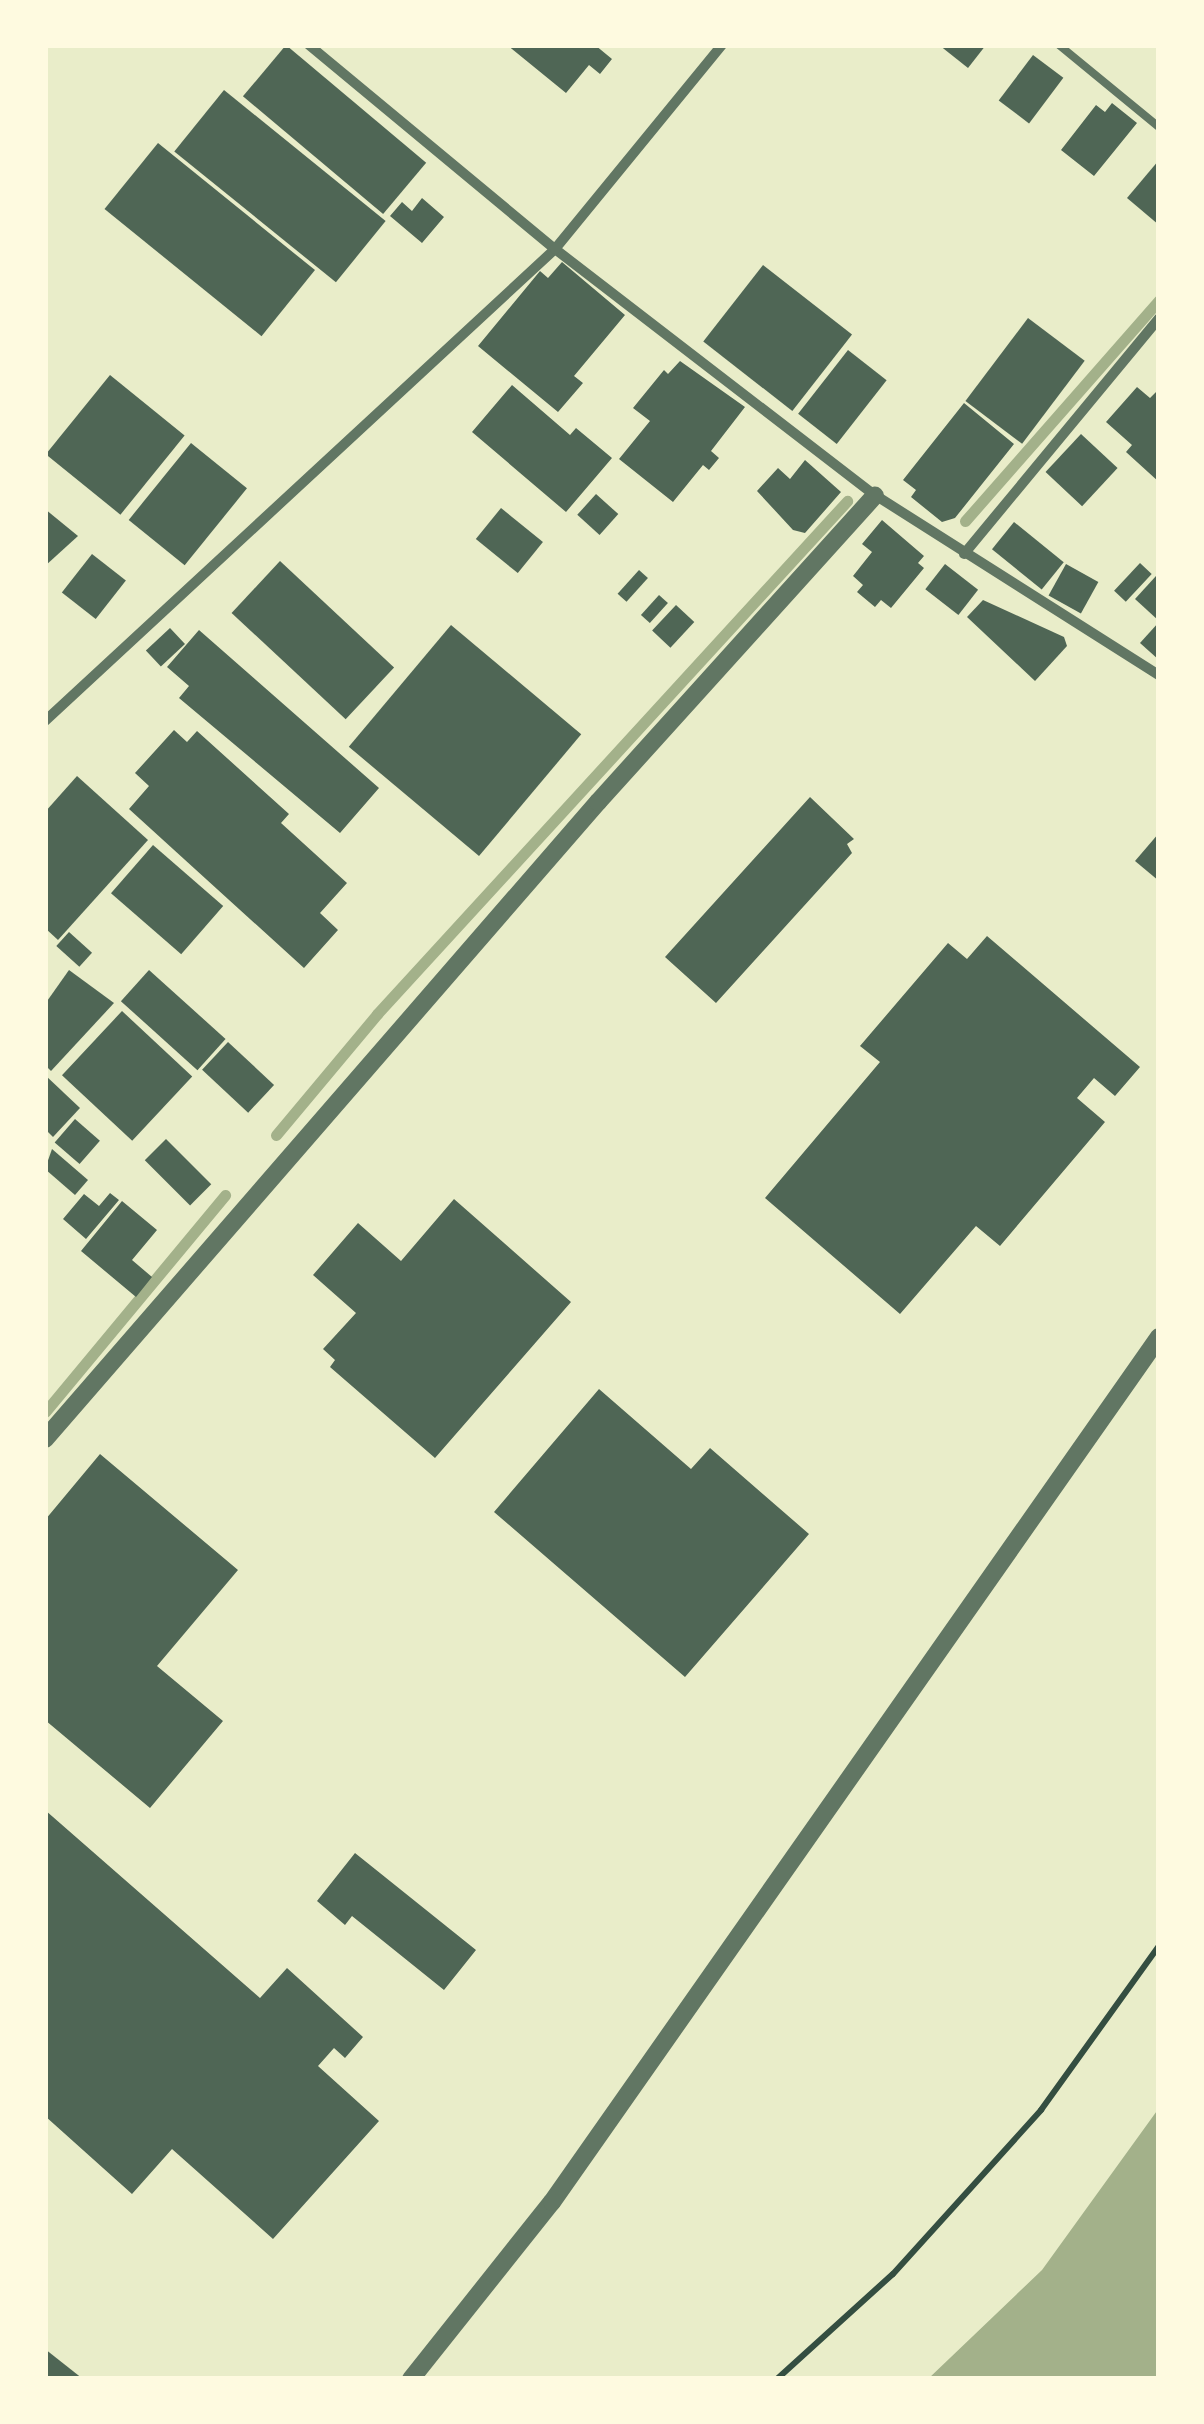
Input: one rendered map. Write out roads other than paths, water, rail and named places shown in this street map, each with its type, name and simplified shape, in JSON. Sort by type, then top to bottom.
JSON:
[{"type":"street","points":[[309,45],[555,248],[875,495],[1159,675]]},
{"type":"street","points":[[45,722],[555,248],[722,45]]},
{"type":"street","points":[[964,554],[1159,318]]},
{"type":"street","points":[[45,1439],[598,802],[875,495]]},
{"type":"street","points":[[411,2379],[552,2202],[1159,1337]]},
{"type":"lane","points":[[1059,45],[1159,127]]},
{"type":"waterway","points":[[965,521],[1159,300]]},
{"type":"waterway","points":[[276,1135],[377,1014],[847,501]]},
{"type":"waterway","points":[[45,1412],[225,1195]]}]
